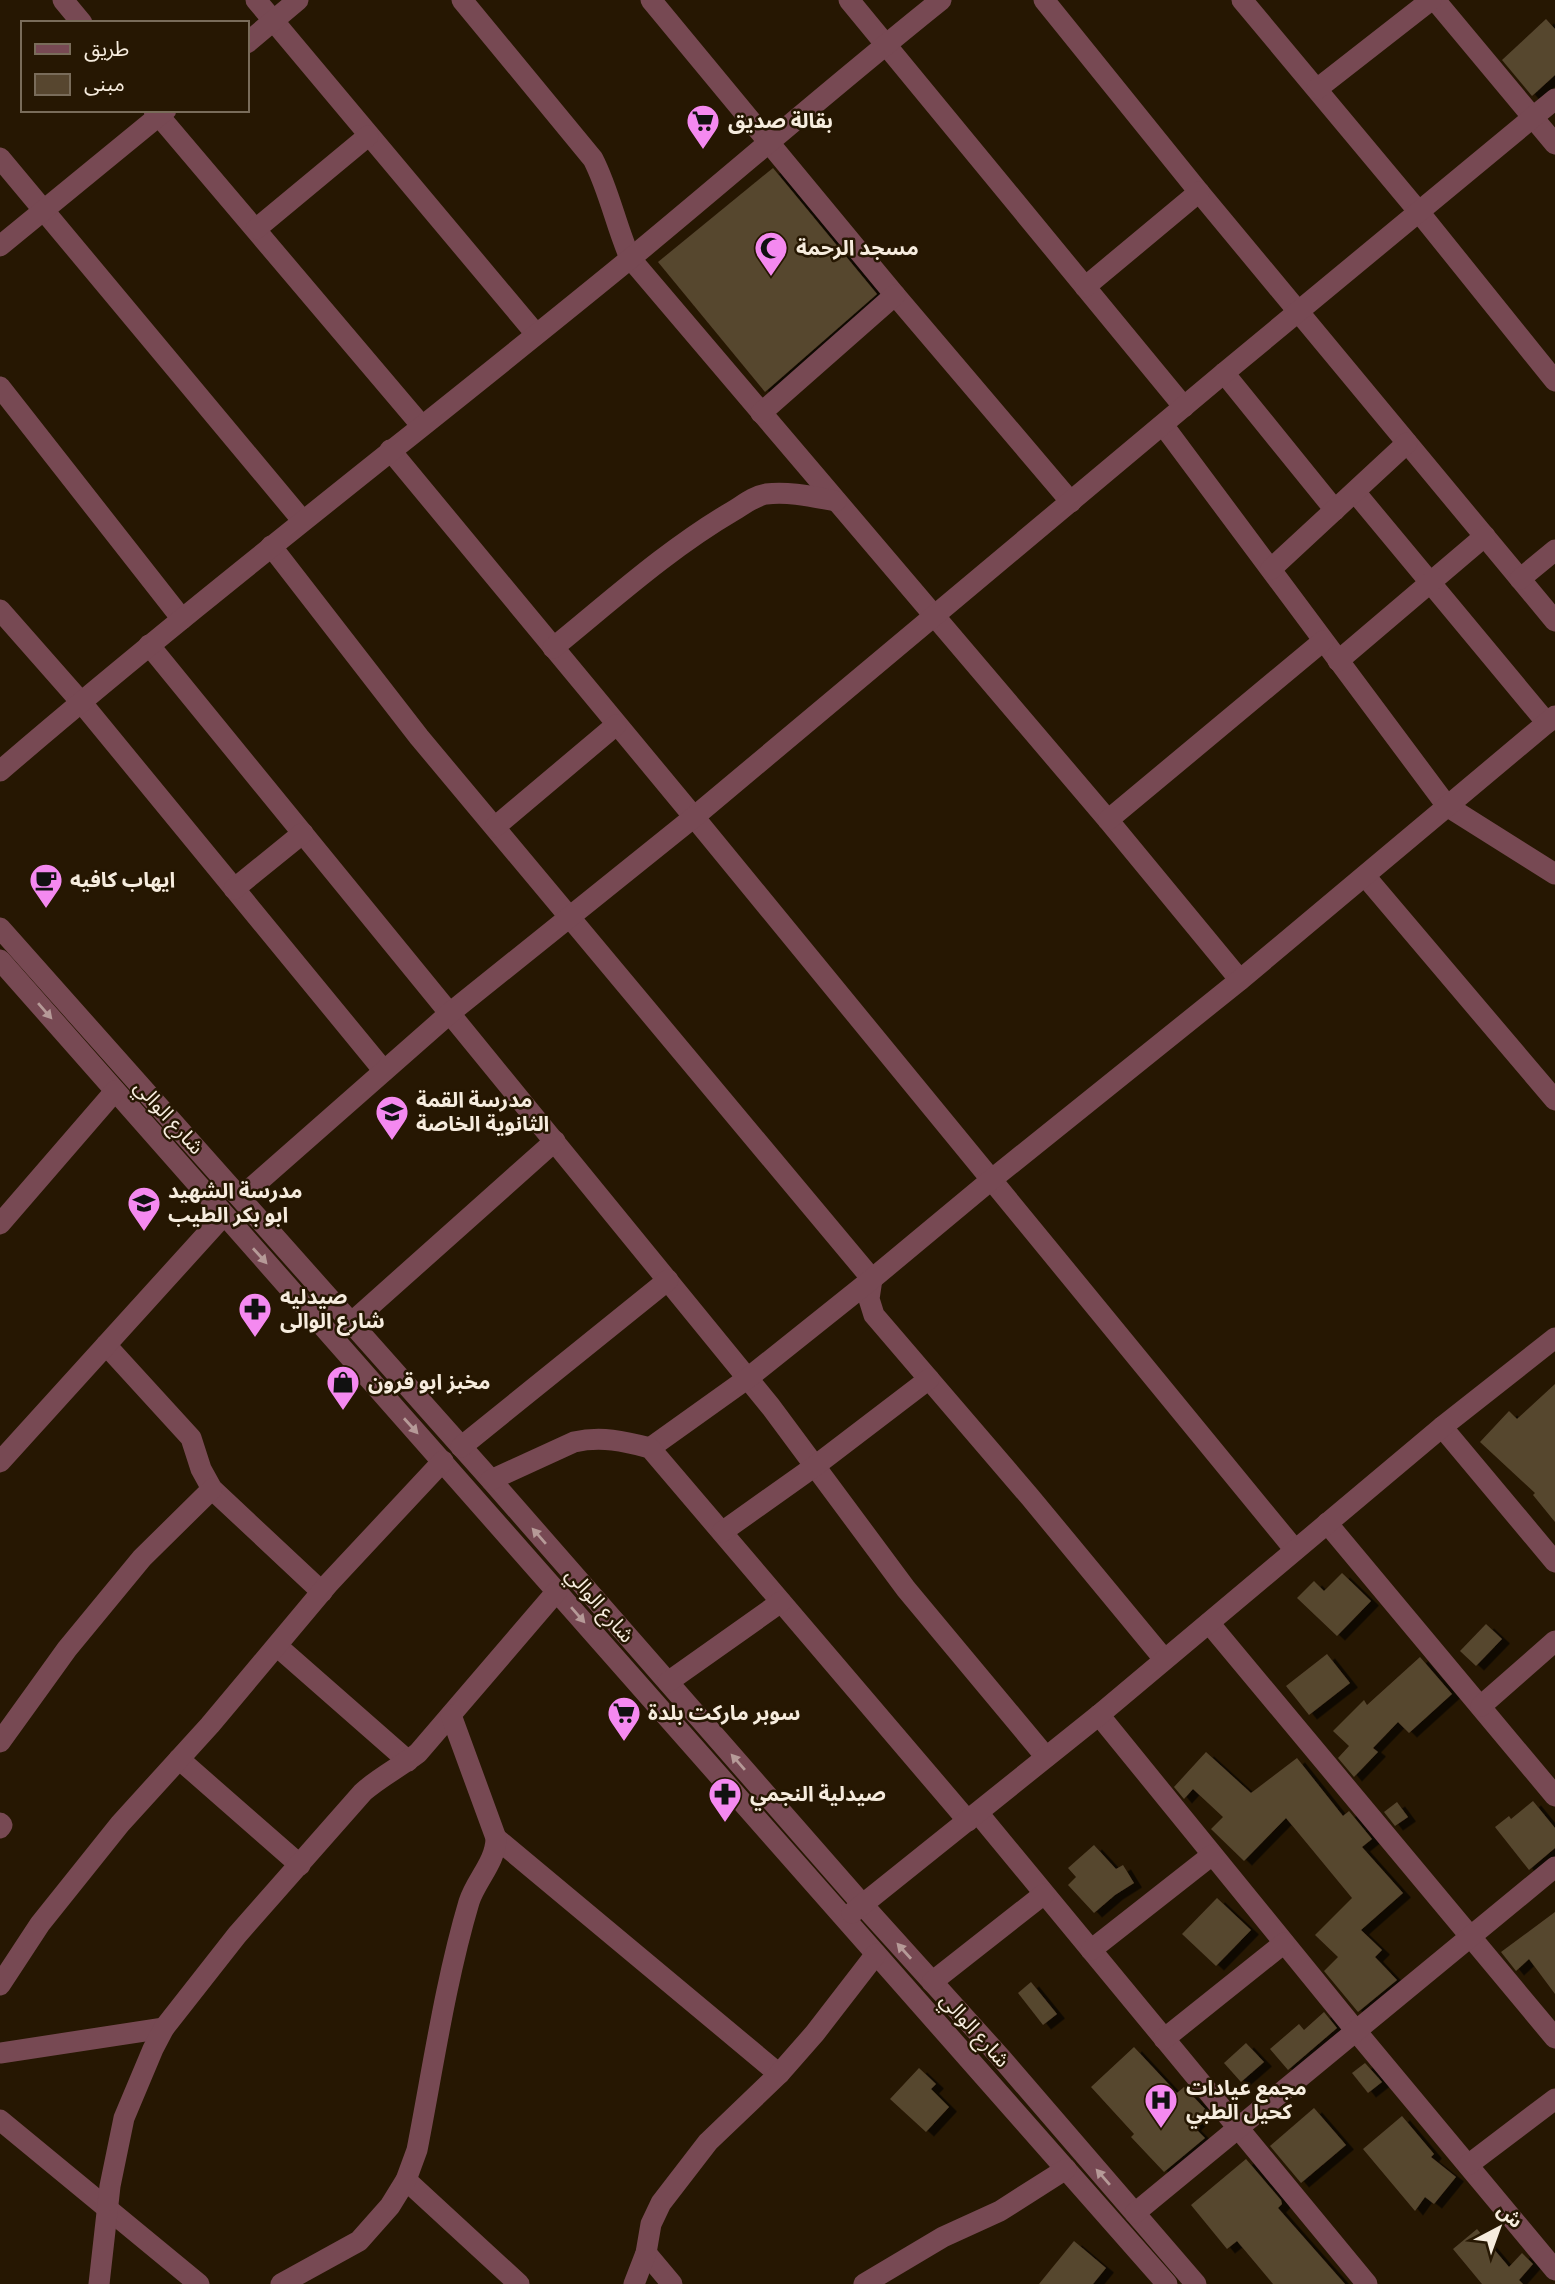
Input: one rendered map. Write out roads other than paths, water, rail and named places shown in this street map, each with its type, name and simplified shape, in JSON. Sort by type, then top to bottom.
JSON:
[{"type":"street","points":[[63,0],[80,21]]},
{"type":"street","points":[[256,0],[536,334]]},
{"type":"street","points":[[248,42],[298,0]]},
{"type":"street","points":[[462,0],[593,159],[630,258],[1108,820],[1240,980]]},
{"type":"street","points":[[651,0],[895,295],[1071,502]]},
{"type":"street","points":[[849,0],[1184,407]]},
{"type":"street","points":[[0,771],[149,645],[630,258],[941,0]]},
{"type":"street","points":[[1044,0],[1199,192],[1555,621]]},
{"type":"street","points":[[1242,0],[1419,212],[1555,381]]},
{"type":"street","points":[[1317,89],[1433,0],[1555,144]]},
{"type":"street","points":[[241,1197],[450,1013],[694,817],[1555,99]]},
{"type":"street","points":[[0,246],[160,112],[421,425]]},
{"type":"street","points":[[256,229],[368,136]]},
{"type":"street","points":[[0,158],[303,520]]},
{"type":"street","points":[[1085,287],[1199,192]]},
{"type":"street","points":[[761,413],[895,295]]},
{"type":"street","points":[[1224,373],[1335,510]]},
{"type":"street","points":[[0,387],[183,619]]},
{"type":"street","points":[[1163,425],[1447,806],[1555,874]]},
{"type":"street","points":[[1270,569],[1407,443]]},
{"type":"street","points":[[390,450],[1295,1550]]},
{"type":"street","points":[[650,1448],[748,1378],[872,1279],[1240,980],[1551,720],[1355,492]]},
{"type":"street","points":[[553,648],[705,528],[753,499],[766,494],[811,496],[836,501]]},
{"type":"street","points":[[1338,661],[1485,536]]},
{"type":"street","points":[[271,546],[419,737],[872,1279],[869,1299],[874,1315],[1030,1497],[1164,1660]]},
{"type":"street","points":[[1521,579],[1555,550]]},
{"type":"street","points":[[0,610],[81,702],[384,1071]]},
{"type":"street","points":[[1108,820],[1324,641]]},
{"type":"street","points":[[149,645],[748,1378],[906,1589],[1046,1757]]},
{"type":"street","points":[[495,827],[616,725]]},
{"type":"street","points":[[234,888],[303,833]]},
{"type":"street","points":[[1365,876],[1555,1100]]},
{"type":"street","name":"شارع الوالي","points":[[0,928],[1002,2059],[1196,2284]]},
{"type":"street","name":"شارع الوالي","points":[[0,960],[1167,2284]]},
{"type":"street","points":[[2,1216],[115,1091]]},
{"type":"street","points":[[351,1323],[555,1141]]},
{"type":"street","points":[[0,1462],[224,1215]]},
{"type":"street","points":[[461,1447],[668,1280]]},
{"type":"street","points":[[845,1918],[1099,1715],[1442,1427],[1555,1338]]},
{"type":"street","points":[[106,1345],[191,1438],[201,1469],[212,1489],[322,1592]]},
{"type":"street","points":[[722,1532],[815,1466],[929,1379]]},
{"type":"street","points":[[1442,1427],[1555,1563]]},
{"type":"street","points":[[491,1480],[574,1442],[588,1439],[617,1440],[650,1448],[781,1602],[1044,1894],[1367,2284]]},
{"type":"street","points":[[0,1985],[40,1924],[120,1824],[322,1592],[443,1461]]},
{"type":"street","points":[[0,1742],[67,1649],[142,1558],[212,1489]]},
{"type":"street","points":[[1327,1523],[1555,1796]]},
{"type":"street","points":[[99,2284],[108,2208],[124,2118],[152,2049],[164,2028],[237,1935],[363,1792],[380,1777],[418,1753],[557,1591]]},
{"type":"street","points":[[668,1682],[781,1602]]},
{"type":"street","points":[[1209,1623],[1555,2038]]},
{"type":"street","points":[[1481,1706],[1555,1641]]},
{"type":"street","points":[[276,1646],[408,1761]]},
{"type":"street","points":[[281,2284],[359,2241],[390,2206],[406,2180],[417,2150],[470,1898],[496,1849],[496,1838],[451,1714]]},
{"type":"street","points":[[1099,1715],[1284,1944],[1555,2270]]},
{"type":"street","points":[[179,1759],[300,1865]]},
{"type":"street","points":[[496,1838],[779,2074]]},
{"type":"street","points":[[1091,1950],[1212,1855]]},
{"type":"street","points":[[1135,2213],[1555,1867]]},
{"type":"street","points":[[932,1982],[1044,1894]]},
{"type":"street","points":[[1164,2039],[1284,1944]]},
{"type":"street","points":[[634,2284],[646,2253],[651,2224],[661,2203],[709,2142],[779,2074],[876,1954]]},
{"type":"street","points":[[0,2053],[164,2028]]},
{"type":"street","points":[[1468,2165],[1555,2099]]},
{"type":"street","points":[[0,2120],[199,2284]]},
{"type":"street","points":[[864,2284],[943,2237],[1000,2211],[1066,2169]]},
{"type":"street","points":[[406,2180],[519,2284]]},
{"type":"street","points":[[646,2253],[672,2284]]},
{"type":"place","name":"بقالة صديق","points":[[703,151]]},
{"type":"place","name":"مسجد الرحمة","points":[[771,278]]},
{"type":"place","name":"ايهاب كافيه","points":[[46,910]]},
{"type":"place","name":"مدرسة القمة الثانوية الخاصة","points":[[392,1142]]},
{"type":"place","name":"مدرسة الشهيد ابو بكر الطيب","points":[[144,1233]]},
{"type":"place","name":"صيدليه شارع الوالى","points":[[255,1339]]},
{"type":"place","name":"مخبز ابو قرون","points":[[343,1412]]},
{"type":"place","name":"سوبر ماركت بلدة","points":[[624,1743]]},
{"type":"place","name":"صيدلية النجمي","points":[[725,1824]]},
{"type":"place","name":"مجمع عيادات كحيل الطبي","points":[[1161,2130]]}]
